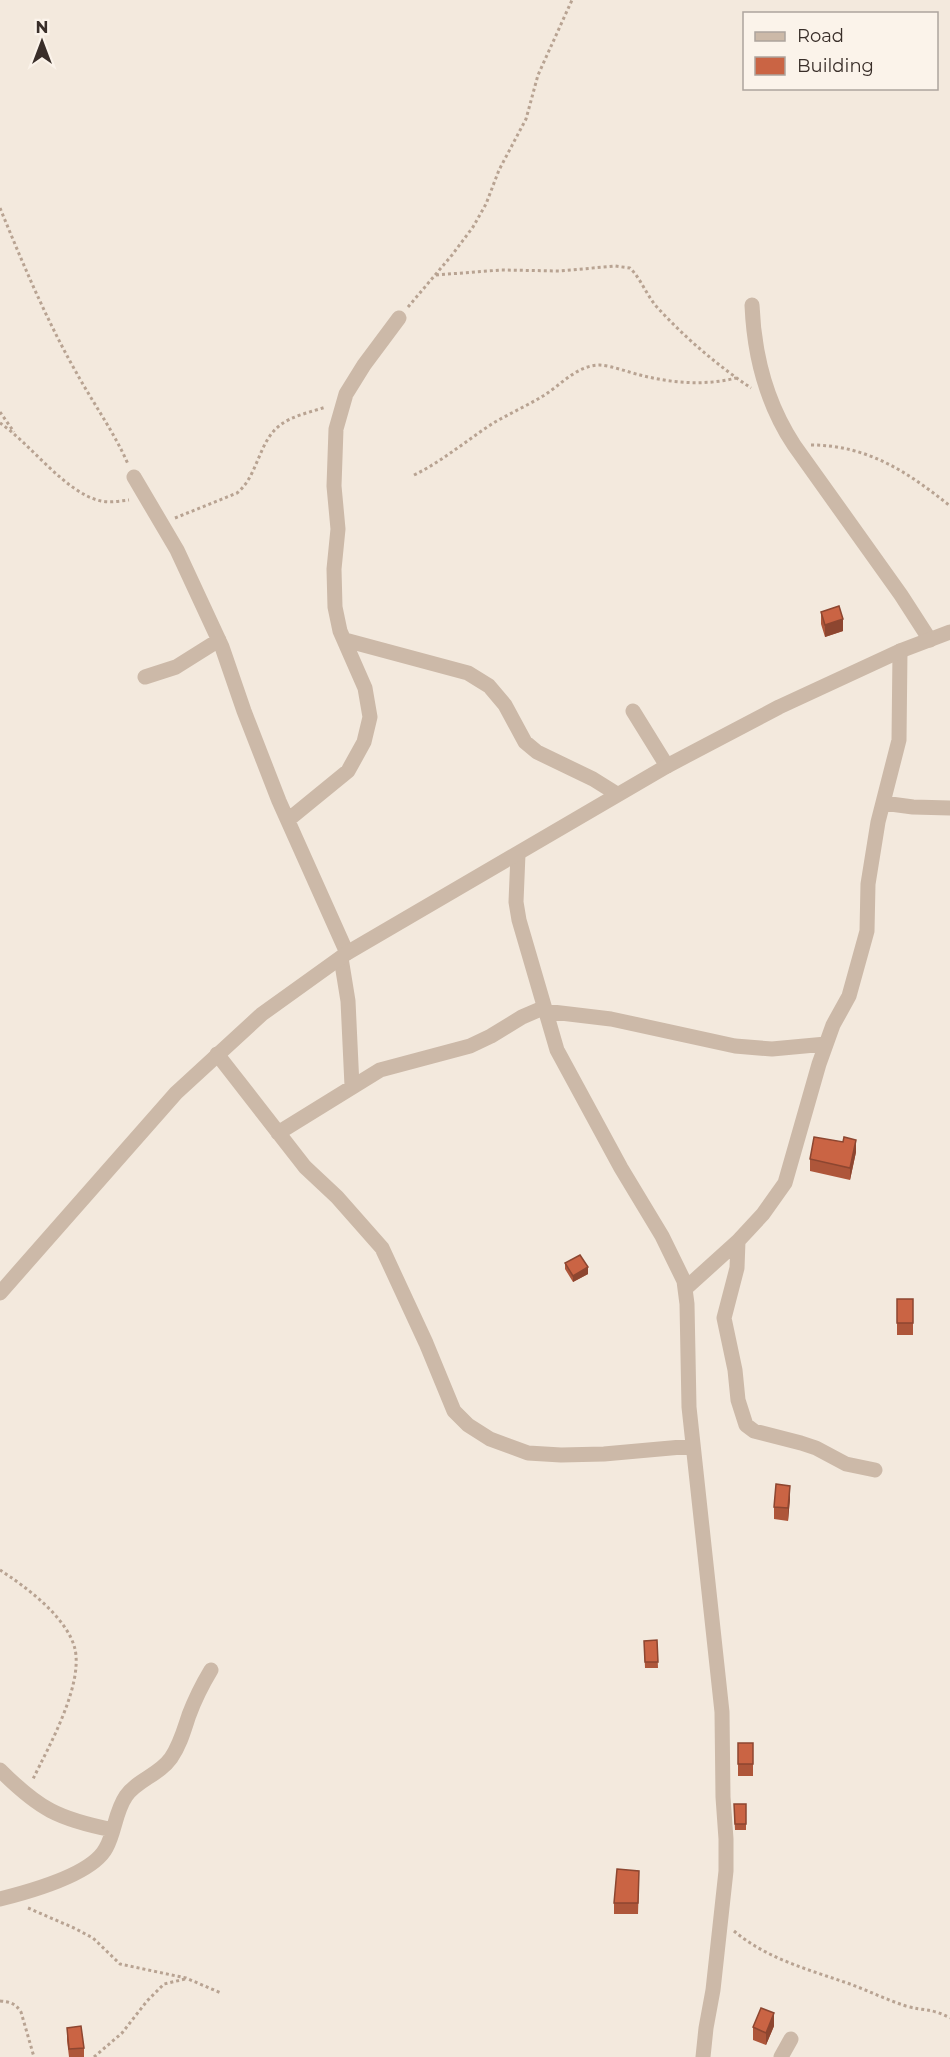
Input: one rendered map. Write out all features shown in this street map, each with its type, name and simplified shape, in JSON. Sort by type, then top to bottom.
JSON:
[{"type":"street","points":[[752,305],[756,352],[780,420],[794,445],[895,586],[930,640]]},
{"type":"street","points":[[288,820],[348,771],[364,742],[370,717],[365,688],[337,615],[334,592],[338,528],[334,486],[336,429],[346,394],[364,365],[399,318]]},
{"type":"street","points":[[134,477],[177,550],[219,640],[244,711],[344,955],[352,1086]]},
{"type":"street","points":[[0,1293],[176,1093],[262,1014],[344,955],[667,766],[779,707],[900,651],[950,632]]},
{"type":"street","points":[[145,677],[176,667],[219,640]]},
{"type":"street","points":[[345,640],[468,673],[489,686],[500,698],[525,742],[537,752],[593,779],[617,794]]},
{"type":"street","points":[[685,1290],[738,1241],[763,1214],[784,1183],[826,1044],[833,1025],[849,996],[867,931],[868,884],[883,803],[899,740],[900,651]]},
{"type":"street","points":[[633,711],[667,766]]},
{"type":"street","points":[[883,803],[950,808]]},
{"type":"street","points":[[518,854],[516,902],[519,920],[557,1050],[615,1158],[666,1244],[684,1281],[688,1328],[689,1407],[722,1712],[726,1871],[703,2057]]},
{"type":"street","points":[[278,1133],[380,1070],[470,1046],[522,1017],[544,1010],[611,1019],[735,1046],[772,1048],[826,1044]]},
{"type":"street","points":[[218,1054],[305,1167],[337,1197],[382,1248],[426,1343],[454,1411],[468,1425],[490,1439],[528,1453],[604,1454],[693,1446]]},
{"type":"street","points":[[738,1241],[736,1268],[724,1318],[735,1370],[738,1400],[746,1425],[754,1431],[816,1448],[846,1464],[875,1470]]},
{"type":"street","points":[[4,1898],[51,1885],[98,1859],[106,1848],[126,1795],[163,1768],[171,1758],[201,1687],[212,1670]]},
{"type":"street","points":[[0,1770],[25,1796],[45,1810],[82,1824],[113,1830]]},
{"type":"street","points":[[781,2057],[791,2039]]},
{"type":"path","points":[[399,318],[436,275],[473,226],[486,204],[499,170],[526,119],[538,75],[572,0]]},
{"type":"path","points":[[0,208],[40,303],[76,372],[117,439],[134,477]]},
{"type":"path","points":[[436,275],[501,270],[560,271],[615,266],[630,268],[655,304],[697,346],[736,378],[774,403]]},
{"type":"path","points":[[414,476],[431,468],[496,422],[546,394],[573,374],[588,368],[599,365],[652,378],[680,382],[716,383],[736,378]]},
{"type":"path","points":[[156,515],[176,518],[237,493],[251,477],[262,452],[278,427],[345,400]]},
{"type":"path","points":[[0,412],[16,436]]},
{"type":"path","points":[[0,423],[69,485],[83,494],[101,501],[118,502],[145,497]]},
{"type":"path","points":[[794,445],[833,445],[870,454],[912,477],[950,506]]},
{"type":"path","points":[[0,1570],[34,1594],[66,1629],[75,1648],[77,1668],[72,1688],[55,1736],[25,1796]]},
{"type":"path","points":[[4,1898],[93,1938],[120,1965],[186,1978],[221,1993]]},
{"type":"path","points":[[721,1916],[750,1944],[798,1968],[851,1984],[909,2007],[932,2010],[950,2018]]},
{"type":"path","points":[[94,2057],[122,2033],[147,2001],[164,1984],[186,1978]]},
{"type":"path","points":[[0,2001],[11,2002],[21,2012],[34,2057]]},
{"type":"building","points":[[839,606],[843,619],[825,625],[821,612]]},
{"type":"building","points":[[814,1137],[843,1142],[844,1137],[856,1140],[850,1168],[810,1159]]},
{"type":"building","points":[[580,1255],[588,1267],[573,1276],[565,1263]]},
{"type":"building","points":[[897,1299],[913,1299],[913,1323],[897,1323]]},
{"type":"building","points":[[776,1484],[790,1486],[788,1508],[774,1507]]},
{"type":"building","points":[[657,1640],[658,1662],[645,1662],[644,1641]]},
{"type":"building","points":[[738,1743],[753,1743],[753,1764],[738,1764]]},
{"type":"building","points":[[734,1804],[746,1804],[746,1824],[735,1824]]},
{"type":"building","points":[[617,1869],[639,1871],[638,1903],[614,1903]]},
{"type":"building","points":[[761,2008],[774,2013],[766,2033],[753,2027]]},
{"type":"building","points":[[81,2026],[84,2048],[69,2049],[67,2028]]}]
